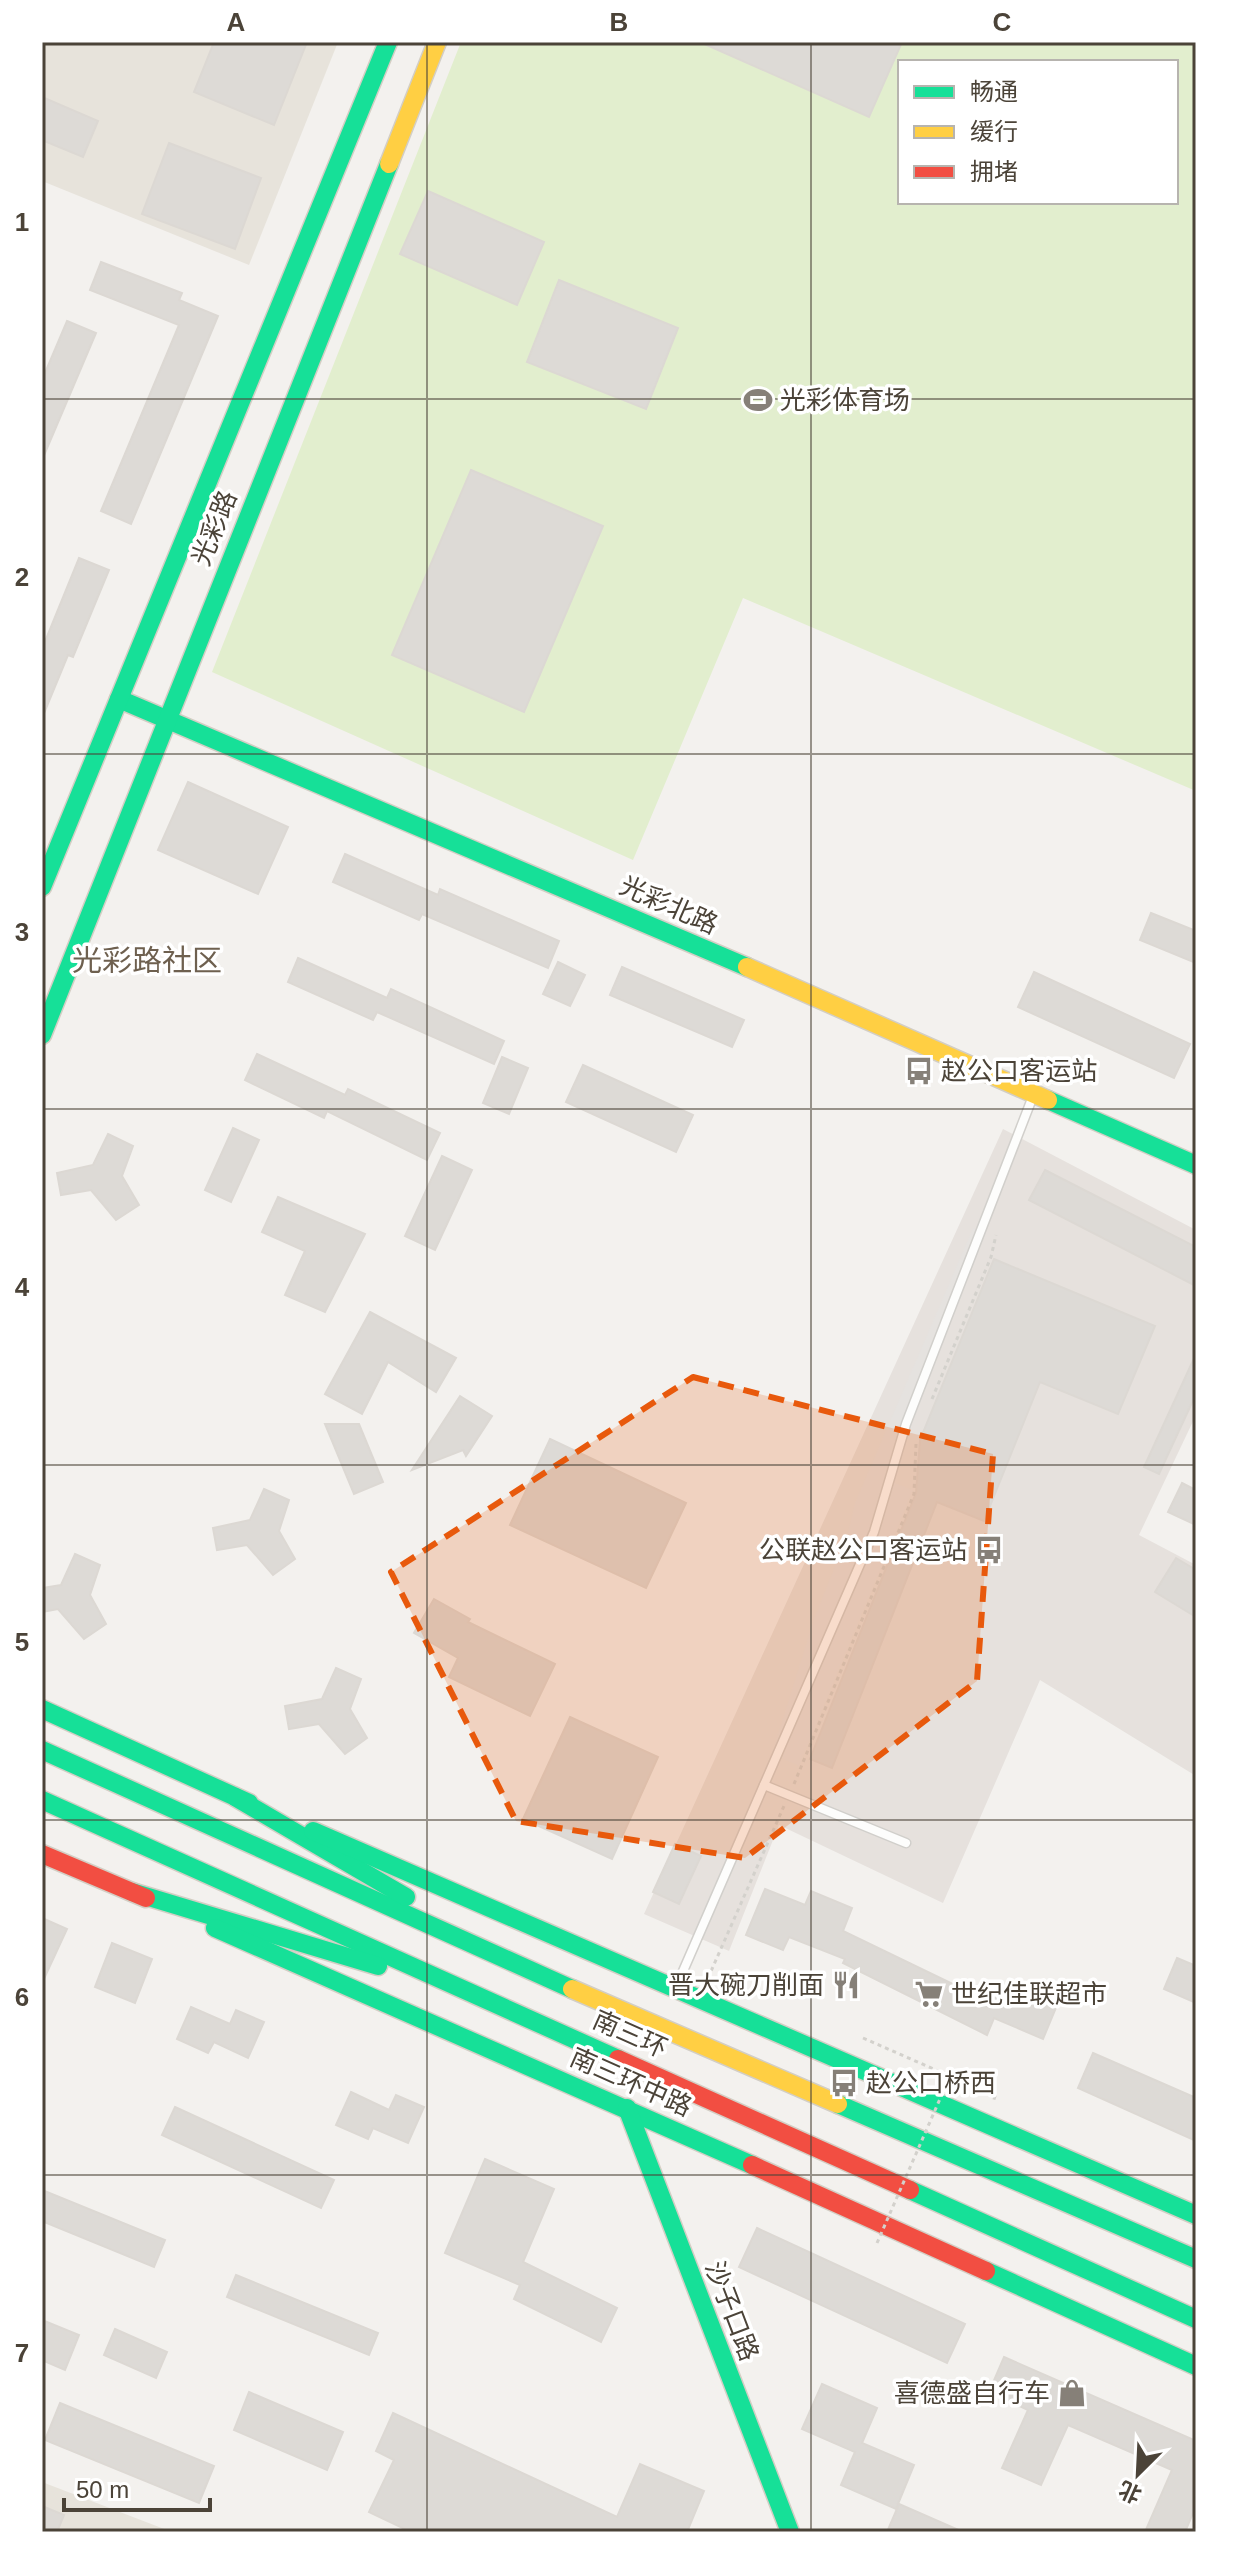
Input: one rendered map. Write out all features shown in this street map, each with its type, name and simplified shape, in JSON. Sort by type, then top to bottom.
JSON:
[{"type":"main road","name":"光彩路","points":[[42,887],[388,42]]},
{"type":"main road","name":"光彩路","points":[[42,1035],[437,42]]},
{"type":"main road","name":"光彩北路","points":[[119,699],[550,880],[1196,1165]]},
{"type":"main road","points":[[42,1709],[235,1797],[676,1986],[1196,2215]]},
{"type":"main road","name":"南三环","points":[[51,1754],[538,1974],[1196,2259]]},
{"type":"main road","points":[[235,1797],[538,1974]]},
{"type":"main road","name":"南三环","points":[[42,1800],[1196,2319]]},
{"type":"main road","name":"南三环中路","points":[[42,1854],[627,2108],[1196,2366]]},
{"type":"main road","points":[[132,1892],[490,1999]]},
{"type":"main road","name":"沙子口路","points":[[627,2108],[790,2532]]},
{"type":"lane","points":[[676,1986],[874,1532],[906,1424],[1034,1095]]},
{"type":"lane","points":[[764,1785],[906,1843]]},
{"type":"path","points":[[863,2038],[995,2096]]},
{"type":"path","points":[[877,2243],[950,2076]]},
{"type":"highlighted area","points":[[693,1377],[993,1454],[977,1681],[745,1858],[516,1821],[391,1572]]},
{"type":"shaded area","points":[[42,42],[338,42],[249,265],[42,181]]},
{"type":"shaded area","name":"公联赵公口客运站","points":[[1003,1129],[1196,1230],[1196,1415],[1139,1535],[1196,1565],[1196,1776],[1040,1680],[943,1903],[779,1825],[729,1951],[644,1914]]},
{"type":"shaded area","points":[[973,1228],[981,1232],[906,1424],[890,1481],[913,1490],[799,1766],[772,1754],[814,1619],[847,1536],[855,1503]]},
{"type":"shaded area","points":[[42,2482],[172,2532],[42,2532]]},
{"type":"green space","name":"光彩体育场","points":[[461,42],[1196,42],[1196,791],[743,598],[633,860],[212,672]]},
{"type":"building","points":[[214,42],[307,42],[274,125],[194,92]]},
{"type":"building","points":[[700,42],[902,42],[869,117]]},
{"type":"building","points":[[42,97],[98,121],[83,157],[42,140]]},
{"type":"building","points":[[169,143],[261,178],[235,249],[142,214]]},
{"type":"building","points":[[428,191],[544,242],[517,305],[400,254]]},
{"type":"building","points":[[101,262],[182,293],[179,300],[218,316],[131,524],[101,511],[179,325],[90,290]]},
{"type":"building","points":[[559,280],[678,328],[646,409],[527,362]]},
{"type":"building","points":[[67,321],[96,333],[42,460],[42,380]]},
{"type":"building","points":[[471,470],[603,526],[524,712],[392,655]]},
{"type":"building","points":[[79,558],[109,570],[73,657],[68,655],[42,718],[42,649]]},
{"type":"building","points":[[188,782],[288,827],[258,894],[158,850]]},
{"type":"building","points":[[345,854],[438,895],[440,889],[559,941],[548,968],[422,914],[419,920],[333,882]]},
{"type":"building","points":[[1151,913],[1196,931],[1196,963],[1140,940]]},
{"type":"building","points":[[298,958],[387,998],[391,989],[504,1041],[494,1064],[377,1012],[373,1020],[288,982]]},
{"type":"building","points":[[558,962],[585,975],[570,1006],[543,994]]},
{"type":"building","points":[[622,967],[744,1020],[732,1047],[610,995]]},
{"type":"building","points":[[1034,972],[1190,1044],[1174,1078],[1018,1007]]},
{"type":"building","points":[[257,1054],[345,1095],[348,1089],[440,1133],[427,1160],[327,1111],[324,1118],[245,1080]]},
{"type":"building","points":[[502,1057],[528,1068],[509,1114],[483,1103]]},
{"type":"building","points":[[583,1065],[693,1115],[676,1152],[566,1102]]},
{"type":"building","points":[[233,1128],[259,1140],[231,1202],[205,1190]]},
{"type":"building","points":[[108,1134],[133,1146],[122,1176],[139,1205],[116,1220],[91,1190],[61,1195],[57,1173],[93,1165]]},
{"type":"building","points":[[442,1156],[472,1170],[435,1250],[405,1236]]},
{"type":"building","points":[[1045,1170],[1196,1247],[1196,1286],[1029,1200]]},
{"type":"building","points":[[278,1197],[365,1234],[325,1312],[285,1295],[305,1251],[262,1232]]},
{"type":"building","points":[[994,1259],[1155,1326],[1118,1414],[1040,1382],[984,1521],[937,1502],[832,1768],[810,1759],[916,1493],[920,1440]]},
{"type":"building","points":[[370,1312],[456,1358],[436,1392],[388,1362],[362,1414],[325,1394]]},
{"type":"building","points":[[1196,1354],[1196,1394],[1159,1474],[1144,1467]]},
{"type":"building","points":[[460,1396],[492,1416],[466,1456],[463,1450],[412,1470]]},
{"type":"building","points":[[325,1424],[359,1424],[383,1482],[354,1494]]},
{"type":"building","points":[[550,1439],[686,1503],[646,1588],[510,1525]]},
{"type":"building","points":[[1182,1483],[1196,1490],[1196,1525],[1168,1512]]},
{"type":"building","points":[[264,1489],[289,1500],[279,1531],[295,1559],[273,1575],[247,1545],[217,1550],[213,1528],[250,1520]]},
{"type":"building","points":[[75,1554],[100,1565],[90,1595],[106,1624],[84,1639],[58,1609],[42,1612],[42,1588],[61,1585]]},
{"type":"building","points":[[1176,1558],[1196,1570],[1196,1617],[1155,1592]]},
{"type":"building","points":[[434,1599],[470,1619],[468,1622],[555,1664],[530,1716],[449,1677],[458,1658],[414,1633]]},
{"type":"building","points":[[336,1668],[361,1679],[350,1709],[367,1738],[345,1754],[319,1724],[289,1729],[285,1706],[322,1699]]},
{"type":"building","points":[[570,1717],[658,1757],[612,1859],[523,1819]]},
{"type":"building","points":[[675,1844],[701,1856],[679,1904],[653,1892]]},
{"type":"building","points":[[765,1889],[805,1905],[811,1891],[852,1908],[843,1931],[963,1989],[966,1981],[1008,1999],[1017,1979],[1060,1998],[1043,2039],[994,2018],[987,2035],[843,1963],[845,1959],[789,1937],[783,1950],[746,1935]]},
{"type":"building","points":[[42,1918],[67,1929],[42,1983]]},
{"type":"building","points":[[112,1943],[152,1959],[135,2003],[95,1987]]},
{"type":"building","points":[[1177,1958],[1196,1966],[1196,2003],[1164,1989]]},
{"type":"building","points":[[191,2007],[230,2024],[236,2010],[264,2022],[248,2058],[214,2042],[208,2053],[177,2039]]},
{"type":"building","points":[[1093,2053],[1196,2098],[1196,2141],[1078,2088]]},
{"type":"building","points":[[351,2092],[389,2110],[396,2095],[424,2107],[408,2143],[373,2128],[368,2139],[336,2125]]},
{"type":"building","points":[[175,2107],[334,2180],[321,2208],[162,2135]]},
{"type":"building","points":[[485,2159],[554,2189],[523,2262],[617,2308],[601,2342],[514,2299],[520,2285],[445,2253]]},
{"type":"building","points":[[42,2190],[165,2240],[154,2267],[42,2221]]},
{"type":"building","points":[[757,2228],[965,2324],[947,2363],[739,2267]]},
{"type":"building","points":[[236,2275],[378,2333],[369,2355],[227,2297]]},
{"type":"building","points":[[42,2320],[79,2335],[65,2370],[42,2360]]},
{"type":"building","points":[[115,2329],[167,2352],[156,2378],[104,2355]]},
{"type":"building","points":[[1004,2357],[1196,2441],[1196,2506],[1185,2532],[1145,2532],[1172,2470],[1068,2425],[1041,2485],[1002,2468],[1028,2410],[989,2392]]},
{"type":"building","points":[[822,2384],[877,2408],[862,2443],[914,2465],[896,2509],[841,2485],[855,2452],[802,2429]]},
{"type":"building","points":[[249,2392],[343,2432],[327,2470],[234,2430]]},
{"type":"building","points":[[60,2403],[214,2466],[199,2503],[45,2440]]},
{"type":"building","points":[[393,2413],[617,2517],[640,2464],[704,2491],[687,2532],[411,2532],[369,2512],[394,2460],[376,2451]]},
{"type":"building","points":[[899,2504],[963,2532],[887,2532]]},
{"type":"building","points":[[42,2506],[64,2515],[57,2532],[42,2532]]},
{"type":"traffic: fast","points":[[42,887],[388,42]]},
{"type":"traffic: fast","points":[[42,1035],[389,164]]},
{"type":"traffic: fast","points":[[119,699],[747,967]]},
{"type":"traffic: fast","points":[[1048,1100],[1196,1165]]},
{"type":"traffic: fast","points":[[42,1709],[249,1803]]},
{"type":"traffic: fast","points":[[42,1750],[572,1989]]},
{"type":"traffic: fast","points":[[235,1797],[406,1897]]},
{"type":"traffic: fast","points":[[42,1800],[618,2059]]},
{"type":"traffic: fast","points":[[313,1831],[1196,2215]]},
{"type":"traffic: fast","points":[[132,1892],[378,1966]]},
{"type":"traffic: fast","points":[[215,1928],[752,2165]]},
{"type":"traffic: fast","points":[[838,2104],[1196,2259]]},
{"type":"traffic: fast","points":[[627,2108],[790,2532]]},
{"type":"traffic: fast","points":[[910,2190],[1196,2319]]},
{"type":"traffic: fast","points":[[986,2271],[1196,2366]]},
{"type":"traffic: slow","points":[[389,164],[437,42]]},
{"type":"traffic: slow","points":[[747,967],[1048,1100]]},
{"type":"traffic: slow","points":[[572,1989],[838,2104]]},
{"type":"traffic: jam","points":[[42,1854],[146,1898]]},
{"type":"traffic: jam","points":[[618,2059],[910,2190]]},
{"type":"traffic: jam","points":[[752,2165],[986,2271]]},
{"type":"place","name":"光彩体育场","points":[[758,400]]},
{"type":"place","name":"赵公口客运站","points":[[919,1071]]},
{"type":"place","name":"公联赵公口客运站","points":[[989,1550]]},
{"type":"place","name":"晋大碗刀削面","points":[[846,1985]]},
{"type":"place","name":"世纪佳联超市","points":[[929,1994]]},
{"type":"place","name":"赵公口桥西","points":[[844,2083]]},
{"type":"place","name":"喜德盛自行车","points":[[1072,2393]]},
{"type":"district","name":"光彩路社区","points":[[147,961]]}]
